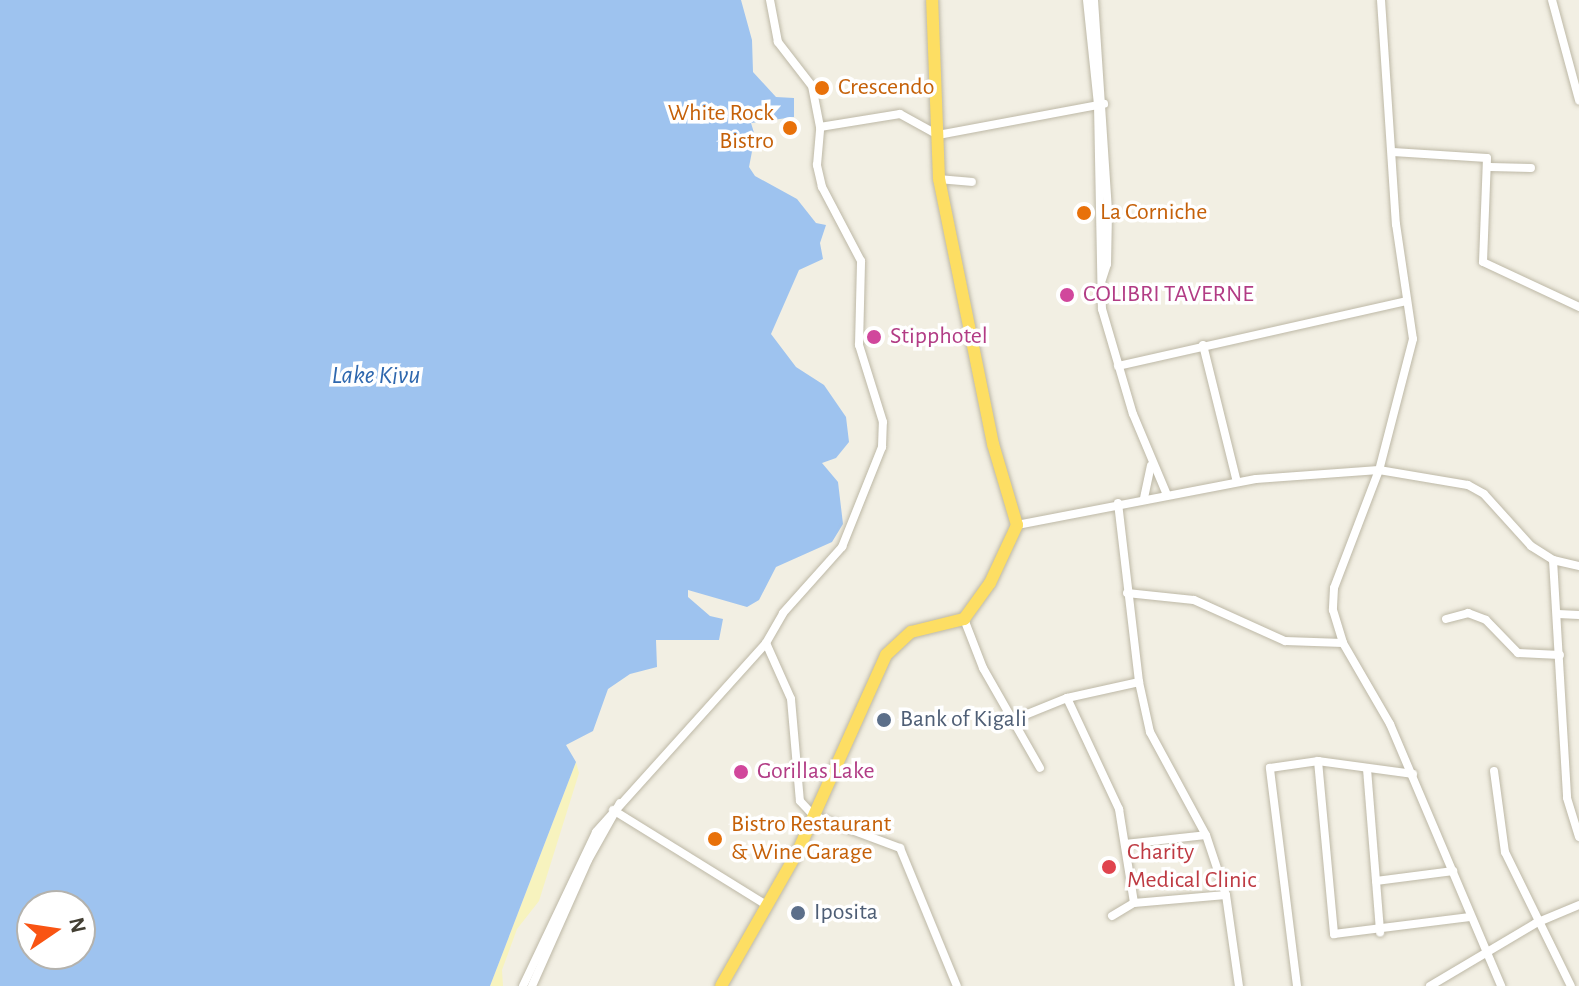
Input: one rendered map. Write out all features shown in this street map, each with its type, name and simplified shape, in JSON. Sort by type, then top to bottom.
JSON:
[{"type":"highway","points":[[721,986],[814,816],[886,655],[911,632],[964,619],[990,583],[1017,525],[993,444],[939,179],[932,0]]},
{"type":"street","points":[[523,986],[534,972],[585,858],[617,809],[766,643],[783,613],[851,533],[884,436],[859,345],[863,269],[822,187],[817,165],[820,127],[812,86],[778,42],[770,0]]},
{"type":"street","points":[[1087,0],[1101,104]]},
{"type":"street","points":[[1094,0],[1104,213],[1101,280],[1107,332],[1151,465],[1167,495]]},
{"type":"street","points":[[1381,0],[1407,301],[1413,339],[1379,470],[1334,588],[1333,610],[1343,643],[1413,774],[1501,986]]},
{"type":"street","points":[[1552,0],[1579,100]]},
{"type":"street","points":[[820,127],[900,114],[938,135],[1101,104]]},
{"type":"street","points":[[1393,152],[1484,157],[1490,167],[1483,262],[1579,305]]},
{"type":"street","points":[[1490,167],[1531,168]]},
{"type":"street","points":[[939,179],[972,182]]},
{"type":"street","points":[[1118,366],[1407,301]]},
{"type":"street","points":[[1203,345],[1237,482]]},
{"type":"street","points":[[1144,498],[1151,465]]},
{"type":"street","points":[[1017,525],[1237,482],[1379,470],[1468,485],[1553,560],[1579,566]]},
{"type":"street","points":[[1118,503],[1139,682],[1150,732],[1206,835],[1226,895],[1239,986]]},
{"type":"street","points":[[1553,560],[1567,798],[1579,837]]},
{"type":"street","points":[[1127,593],[1194,600],[1299,644],[1343,643]]},
{"type":"street","points":[[1446,619],[1468,613],[1486,620],[1518,653],[1560,655]]},
{"type":"street","points":[[1558,614],[1579,615]]},
{"type":"street","points":[[964,619],[983,668],[1008,715],[1015,719],[1040,768]]},
{"type":"street","points":[[766,643],[791,699],[795,792],[814,816],[900,848],[957,986]]},
{"type":"street","points":[[1015,719],[1067,698],[1139,682]]},
{"type":"street","points":[[1067,698],[1119,809],[1134,903]]},
{"type":"street","points":[[1297,986],[1269,776],[1274,766],[1318,761],[1413,774]]},
{"type":"street","points":[[1318,761],[1331,928],[1338,935],[1380,932],[1470,917]]},
{"type":"street","points":[[1367,769],[1380,932]]},
{"type":"street","points":[[1494,771],[1500,835],[1536,923],[1571,986]]},
{"type":"street","points":[[1567,798],[1579,794]]},
{"type":"street","points":[[617,809],[766,905]]},
{"type":"street","points":[[1125,844],[1206,835]]},
{"type":"street","points":[[1376,881],[1453,871]]},
{"type":"street","points":[[1112,916],[1134,903],[1226,895]]},
{"type":"street","points":[[1430,986],[1536,923],[1579,905]]},
{"type":"street","points":[[532,986],[534,972]]},
{"type":"sand","points":[[576,762],[579,773],[539,901],[517,929],[502,970],[503,986],[490,986]]},
{"type":"water","name":"Lake Kivu","points":[[0,0],[741,0],[752,40],[753,72],[776,97],[794,98],[794,117],[751,123],[755,136],[749,167],[755,176],[797,199],[816,223],[826,225],[820,243],[823,259],[799,270],[771,334],[796,367],[824,385],[846,417],[849,442],[836,458],[822,463],[838,482],[843,524],[832,542],[776,567],[759,600],[747,607],[688,590],[688,597],[710,616],[723,619],[719,640],[656,640],[657,667],[630,674],[608,689],[593,731],[566,745],[576,762],[490,986],[0,986]]},
{"type":"place","name":"Crescendo","points":[[822,88]]},
{"type":"place","name":"White Rock Bistro","points":[[790,128]]},
{"type":"place","name":"La Corniche","points":[[1084,213]]},
{"type":"place","name":"COLIBRI TAVERNE","points":[[1067,295]]},
{"type":"place","name":"Stipphotel","points":[[874,337]]},
{"type":"place","name":"Bank of Kigali","points":[[884,720]]},
{"type":"place","name":"Gorillas Lake","points":[[741,772]]},
{"type":"place","name":"Bistro Restaurant & Wine Garage","points":[[715,839]]},
{"type":"place","name":"Charity Medical Clinic","points":[[1109,867]]},
{"type":"place","name":"Iposita","points":[[798,913]]}]
